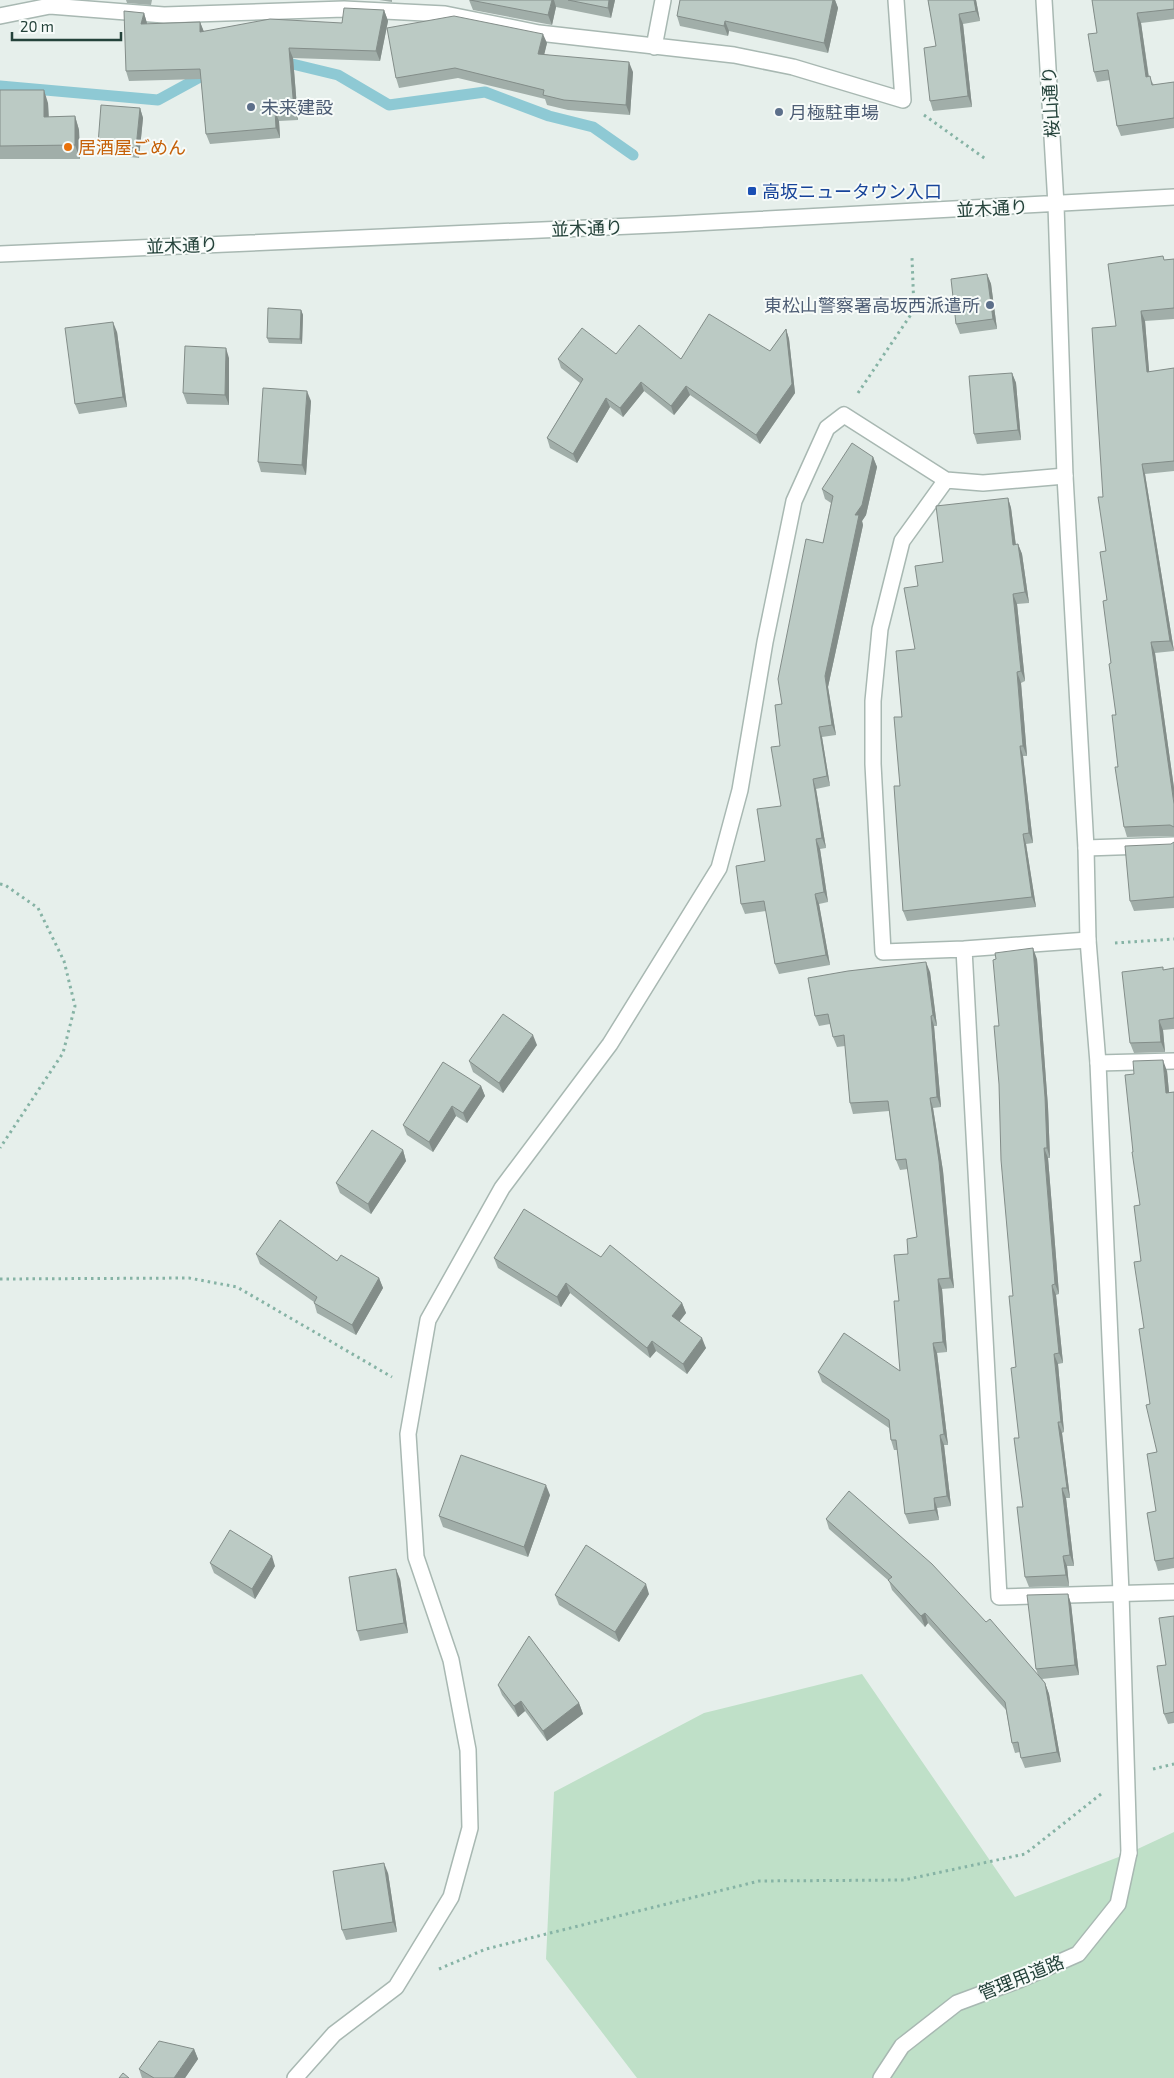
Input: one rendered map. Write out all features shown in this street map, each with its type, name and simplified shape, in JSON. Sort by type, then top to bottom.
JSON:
[{"type":"street","points":[[654,47],[663,0]]},
{"type":"street","points":[[0,16],[52,3],[164,15],[242,6],[344,10],[447,7],[539,33],[734,55],[793,67],[903,100],[896,0]]},
{"type":"street","name":"桜山通り","points":[[1044,0],[1056,205],[1065,476],[1086,848],[1088,940],[1098,1063]]},
{"type":"street","name":"並木通り","points":[[0,254],[1056,205],[1174,197]]},
{"type":"street","points":[[295,2078],[334,2034],[396,1986],[451,1897],[470,1828],[468,1750],[452,1669],[416,1556],[408,1434],[428,1320],[502,1188],[610,1044],[719,868],[740,790],[765,642],[794,501],[827,428],[844,415],[946,480],[983,483],[1065,476]]},
{"type":"street","points":[[946,480],[902,541],[880,629],[873,701],[873,764],[883,952],[964,949],[1088,940]]},
{"type":"street","points":[[1086,848],[1174,845]]},
{"type":"street","points":[[964,949],[999,1596],[1174,1592]]},
{"type":"street","points":[[1098,1063],[1174,1061]]},
{"type":"street","name":"管理用道路","points":[[881,2078],[902,2046],[957,2003],[1019,1980],[1078,1954],[1118,1904],[1129,1853],[1122,1593],[1098,1063]]},
{"type":"path","points":[[903,100],[987,160]]},
{"type":"path","points":[[844,415],[914,310],[912,258]]},
{"type":"path","points":[[0,884],[38,908],[64,961],[75,1006],[64,1053],[0,1148]]},
{"type":"path","points":[[1112,943],[1174,940]]},
{"type":"path","points":[[0,1279],[189,1278],[237,1287],[416,1392]]},
{"type":"path","points":[[396,1986],[486,1949],[759,1881],[904,1880],[1025,1854],[1127,1773]]},
{"type":"green space","points":[[862,1674],[1015,1897],[1129,1853],[1174,1832],[1174,2078],[637,2078],[546,1959],[554,1792],[704,1713]]},
{"type":"building","points":[[470,0],[552,0],[548,15]]},
{"type":"building","points":[[568,0],[609,0],[608,8]]},
{"type":"building","points":[[680,0],[833,0],[824,43],[725,21],[724,26],[677,16]]},
{"type":"building","points":[[928,0],[974,0],[976,11],[959,14],[968,96],[930,101],[924,48],[936,46]]},
{"type":"building","points":[[1092,0],[1174,0],[1174,9],[1137,13],[1146,77],[1150,76],[1152,85],[1174,82],[1174,118],[1117,126],[1108,70],[1094,72],[1088,34],[1097,33]]},
{"type":"building","points":[[344,8],[384,10],[376,51],[289,48],[294,110],[275,111],[276,128],[206,134],[200,69],[126,71],[124,11],[144,13],[141,24],[200,22],[200,32],[270,19],[342,23]]},
{"type":"building","points":[[454,16],[543,34],[538,54],[629,62],[626,105],[564,100],[543,95],[544,90],[455,68],[396,78],[387,28]]},
{"type":"building","points":[[0,90],[44,90],[44,117],[75,116],[75,145],[0,146]]},
{"type":"building","points":[[101,105],[140,108],[136,148],[98,144]]},
{"type":"building","points":[[1163,256],[1164,260],[1174,259],[1174,308],[1141,311],[1147,372],[1174,368],[1174,461],[1142,464],[1170,641],[1151,642],[1174,804],[1174,827],[1170,825],[1124,827],[1115,767],[1118,767],[1112,715],[1116,715],[1103,601],[1107,600],[1100,552],[1106,551],[1098,497],[1103,497],[1092,328],[1116,326],[1108,264]]},
{"type":"building","points":[[987,274],[993,319],[956,324],[951,279]]},
{"type":"building","points":[[268,308],[301,310],[300,339],[267,338]]},
{"type":"building","points":[[709,314],[770,351],[786,329],[792,384],[756,435],[686,386],[671,406],[641,382],[620,408],[606,398],[573,454],[547,438],[583,379],[558,359],[582,328],[616,354],[639,325],[681,359]]},
{"type":"building","points":[[113,322],[123,397],[75,404],[65,328]]},
{"type":"building","points":[[185,346],[226,348],[225,395],[183,393]]},
{"type":"building","points":[[1012,373],[1018,430],[974,434],[969,376]]},
{"type":"building","points":[[263,388],[307,391],[302,465],[258,462]]},
{"type":"building","points":[[852,443],[873,457],[862,505],[855,515],[859,515],[825,676],[832,725],[819,727],[827,776],[813,779],[822,838],[816,839],[824,892],[815,894],[826,955],[775,964],[764,901],[741,904],[736,866],[765,861],[757,809],[781,806],[771,747],[780,746],[775,705],[782,704],[778,679],[806,539],[823,543],[833,496],[822,489]]},
{"type":"building","points":[[1008,498],[1013,545],[1018,544],[1025,592],[1013,594],[1021,671],[1017,672],[1023,746],[1020,746],[1029,833],[1023,834],[1032,897],[903,911],[894,786],[900,786],[894,717],[902,717],[896,651],[915,649],[904,588],[918,586],[915,566],[943,562],[936,506]]},
{"type":"building","points":[[1174,842],[1174,897],[1130,901],[1125,846],[1171,844]]},
{"type":"building","points":[[1033,948],[1045,1097],[1047,1148],[1044,1148],[1055,1284],[1052,1285],[1059,1353],[1054,1354],[1061,1422],[1058,1422],[1067,1488],[1062,1488],[1070,1555],[1063,1556],[1066,1575],[1025,1577],[1017,1507],[1023,1507],[1014,1438],[1019,1438],[1011,1368],[1016,1367],[1009,1296],[1013,1296],[1001,1160],[999,1084],[994,1026],[999,1026],[993,960],[996,959],[995,953]]},
{"type":"building","points":[[926,962],[933,1015],[931,1016],[937,1097],[930,1098],[939,1161],[950,1278],[938,1279],[943,1342],[933,1343],[944,1434],[940,1435],[947,1496],[934,1498],[935,1510],[905,1514],[896,1440],[891,1440],[889,1420],[818,1372],[844,1333],[900,1371],[894,1301],[899,1301],[894,1255],[908,1254],[907,1239],[917,1237],[906,1159],[896,1160],[888,1101],[850,1103],[844,1035],[833,1037],[828,1014],[815,1016],[808,978],[848,971]]},
{"type":"building","points":[[1163,967],[1163,970],[1174,968],[1174,1018],[1159,1020],[1161,1042],[1130,1043],[1122,972]]},
{"type":"building","points":[[503,1014],[533,1035],[499,1083],[469,1061]]},
{"type":"building","points":[[1163,1060],[1166,1093],[1174,1092],[1174,1558],[1155,1561],[1147,1513],[1156,1511],[1147,1454],[1157,1452],[1146,1405],[1150,1404],[1139,1329],[1144,1328],[1134,1262],[1141,1261],[1134,1206],[1140,1205],[1132,1152],[1125,1075],[1134,1074],[1133,1061]]},
{"type":"building","points":[[443,1062],[481,1086],[463,1113],[452,1106],[429,1142],[403,1125]]},
{"type":"building","points":[[372,1130],[403,1150],[368,1204],[336,1183]]},
{"type":"building","points":[[524,1209],[601,1257],[610,1245],[682,1303],[672,1316],[702,1338],[683,1364],[652,1341],[647,1348],[566,1283],[557,1297],[494,1258]]},
{"type":"building","points":[[280,1220],[337,1261],[341,1255],[379,1278],[352,1325],[314,1303],[317,1297],[256,1254]]},
{"type":"building","points":[[461,1455],[546,1485],[524,1547],[439,1516]]},
{"type":"building","points":[[849,1491],[932,1564],[986,1622],[990,1619],[1045,1683],[1057,1752],[1021,1758],[1018,1742],[1012,1743],[1005,1702],[925,1613],[921,1616],[888,1580],[892,1577],[826,1519]]},
{"type":"building","points":[[230,1530],[272,1556],[252,1589],[210,1563]]},
{"type":"building","points":[[586,1545],[646,1584],[615,1632],[555,1595]]},
{"type":"building","points":[[396,1569],[404,1623],[357,1631],[349,1577]]},
{"type":"building","points":[[1068,1594],[1075,1665],[1036,1669],[1027,1595]]},
{"type":"building","points":[[1174,1616],[1174,1712],[1164,1714],[1157,1666],[1166,1665],[1159,1618]]},
{"type":"building","points":[[529,1636],[579,1703],[543,1731],[521,1701],[514,1706],[498,1685]]},
{"type":"building","points":[[384,1863],[393,1922],[342,1930],[333,1871]]},
{"type":"building","points":[[159,2041],[194,2049],[174,2078],[154,2078],[139,2069]]},
{"type":"building","points":[[123,2073],[129,2078],[119,2078]]},
{"type":"waterway","points":[[280,61],[338,75],[389,105],[485,92],[549,116],[593,127],[633,155]]},
{"type":"waterway","points":[[0,86],[158,100],[202,76],[211,74]]},
{"type":"place","name":"未来建設","points":[[251,107]]},
{"type":"place","name":"月極駐車場","points":[[779,112]]},
{"type":"place","name":"居酒屋ごめん","points":[[68,147]]},
{"type":"place","name":"高坂ニュータウン入口","points":[[752,191]]},
{"type":"place","name":"東松山警察署高坂西派遣所","points":[[990,305]]}]
